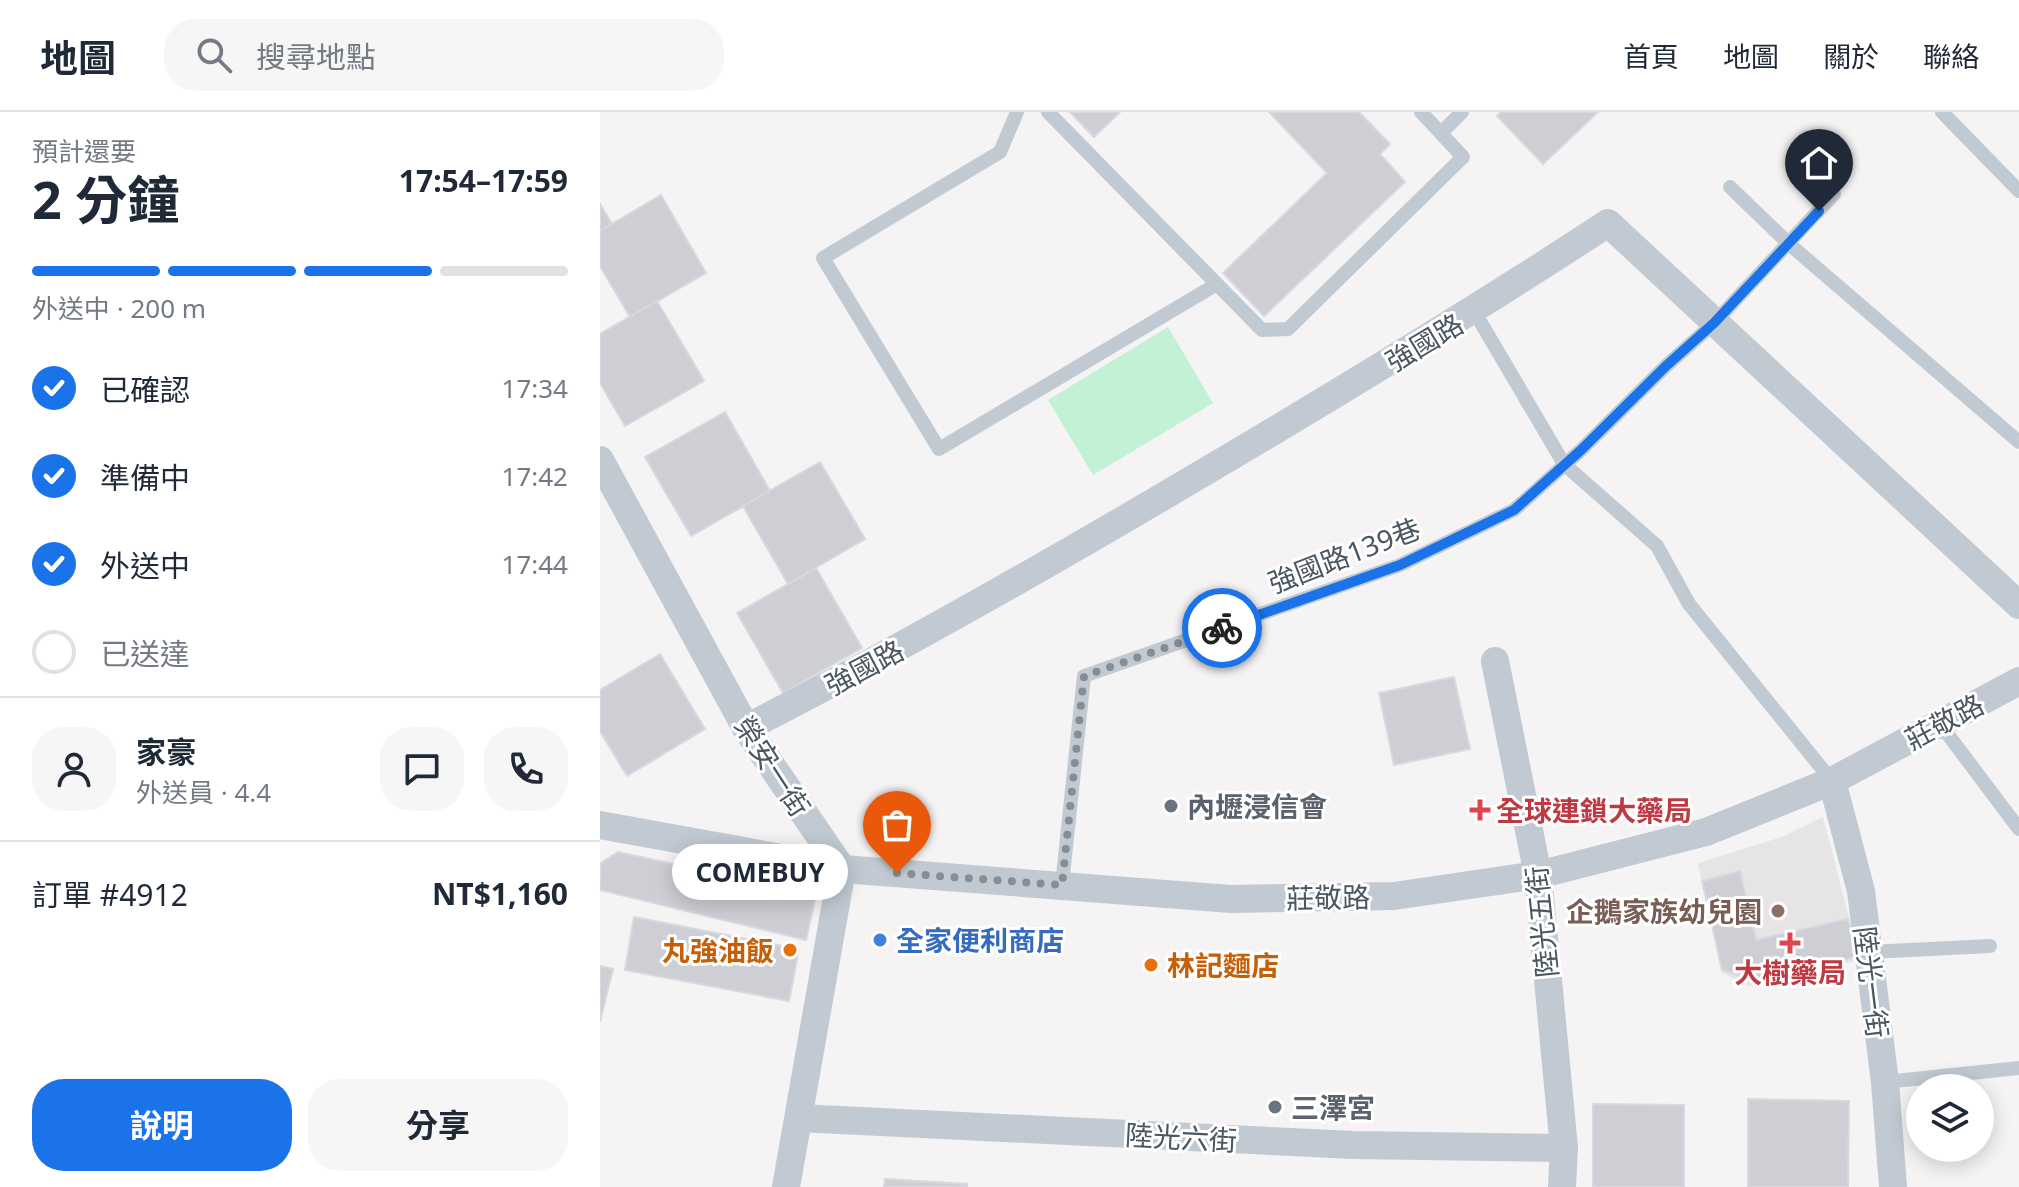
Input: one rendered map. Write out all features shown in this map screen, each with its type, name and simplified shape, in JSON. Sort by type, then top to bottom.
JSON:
[{"type":"street","name":"強國路","points":[[746,728],[860,670],[1020,581],[1474,311],[1608,223],[2019,605]]},
{"type":"street","name":"榮安一街","points":[[600,460],[746,728],[842,869]]},
{"type":"street","name":"陸光五街","points":[[1495,661],[1538,875],[1564,1148],[1562,1187]]},
{"type":"street","name":"莊敬路","points":[[600,825],[842,869],[1231,899],[1394,896],[1538,875],[1706,832],[1832,781],[2019,681]]},
{"type":"street","name":"陸光一街","points":[[1832,781],[1861,891],[1885,1082],[1893,1187]]},
{"type":"street","points":[[786,1187],[842,869]]},
{"type":"street","name":"陸光六街","points":[[799,1118],[1337,1144],[1564,1148]]},
{"type":"lane","points":[[1017,112],[1000,152],[823,258],[939,449],[1217,284]]},
{"type":"lane","points":[[1048,112],[1262,330],[1288,329],[1463,157],[1421,112]]},
{"type":"lane","points":[[1441,133],[1462,112]]},
{"type":"lane","points":[[1942,112],[2019,191]]},
{"type":"lane","points":[[1730,187],[1788,243],[2019,442]]},
{"type":"lane","name":"強國路139巷","points":[[1062,885],[1084,676],[1400,565],[1514,510],[1714,323],[1834,194]]},
{"type":"lane","points":[[1474,311],[1564,464],[1657,546],[1689,604],[1832,781]]},
{"type":"lane","points":[[1940,724],[2019,829]]},
{"type":"lane","points":[[1869,952],[1990,946]]},
{"type":"lane","points":[[1885,1082],[2019,1068]]},
{"type":"shaded area","name":"企鵝家族幼兒園","points":[[1823,817],[1860,960],[1749,986],[1721,972],[1698,863],[1782,837]]},
{"type":"green space","points":[[1168,327],[1213,403],[1093,475],[1048,400]]},
{"type":"building","points":[[1070,112],[1120,112],[1094,137]]},
{"type":"building","points":[[1269,112],[1359,112],[1390,144],[1380,154],[1405,182],[1264,316],[1223,273],[1327,173]]},
{"type":"building","points":[[1501,112],[1598,112],[1543,164],[1497,116]]},
{"type":"building","points":[[661,195],[706,273],[630,317],[600,266],[600,231]]},
{"type":"building","points":[[600,204],[612,224],[600,231]]},
{"type":"building","points":[[657,301],[704,381],[625,426],[600,383],[600,334]]},
{"type":"building","points":[[725,412],[770,491],[691,536],[645,457]]},
{"type":"building","points":[[820,462],[865,539],[788,584],[743,506]]},
{"type":"building","points":[[816,568],[862,648],[783,693],[737,613]]},
{"type":"building","points":[[660,654],[705,729],[627,776],[600,731],[600,690]]},
{"type":"building","points":[[1454,677],[1470,749],[1394,765],[1379,693]]},
{"type":"building","points":[[618,852],[816,895],[806,940],[600,890],[601,863]]},
{"type":"building","name":"企鵝家族幼兒園","points":[[1740,871],[1756,940],[1848,919],[1857,957],[1751,981],[1722,969],[1702,881]]},
{"type":"building","points":[[634,917],[799,949],[789,1001],[625,970]]},
{"type":"building","points":[[600,966],[613,969],[600,1022]]},
{"type":"building","points":[[1748,1099],[1849,1101],[1848,1187],[1748,1187]]},
{"type":"building","points":[[1593,1104],[1684,1105],[1684,1187],[1593,1187]]},
{"type":"building","points":[[885,1179],[967,1184],[967,1187],[884,1187]]},
{"type":"way so far","points":[[897,873],[1062,885],[1084,676],[1222,628]]},
{"type":"place","name":"內壢浸信會","points":[[1171,806]]},
{"type":"place","name":"全球連鎖大藥局","points":[[1480,810]]},
{"type":"place","name":"COMEBUY","points":[[897,873]]},
{"type":"place","name":"企鵝家族幼兒園","points":[[1778,911]]},
{"type":"place","name":"全家便利商店","points":[[880,940]]},
{"type":"place","name":"大樹藥局","points":[[1790,943]]},
{"type":"place","name":"丸強油飯","points":[[790,950]]},
{"type":"place","name":"林記麵店","points":[[1151,965]]},
{"type":"place","name":"三澤宮","points":[[1275,1107]]},
{"type":"route","points":[[1222,628],[1400,565],[1514,510],[1714,323],[1819,211]]}]
